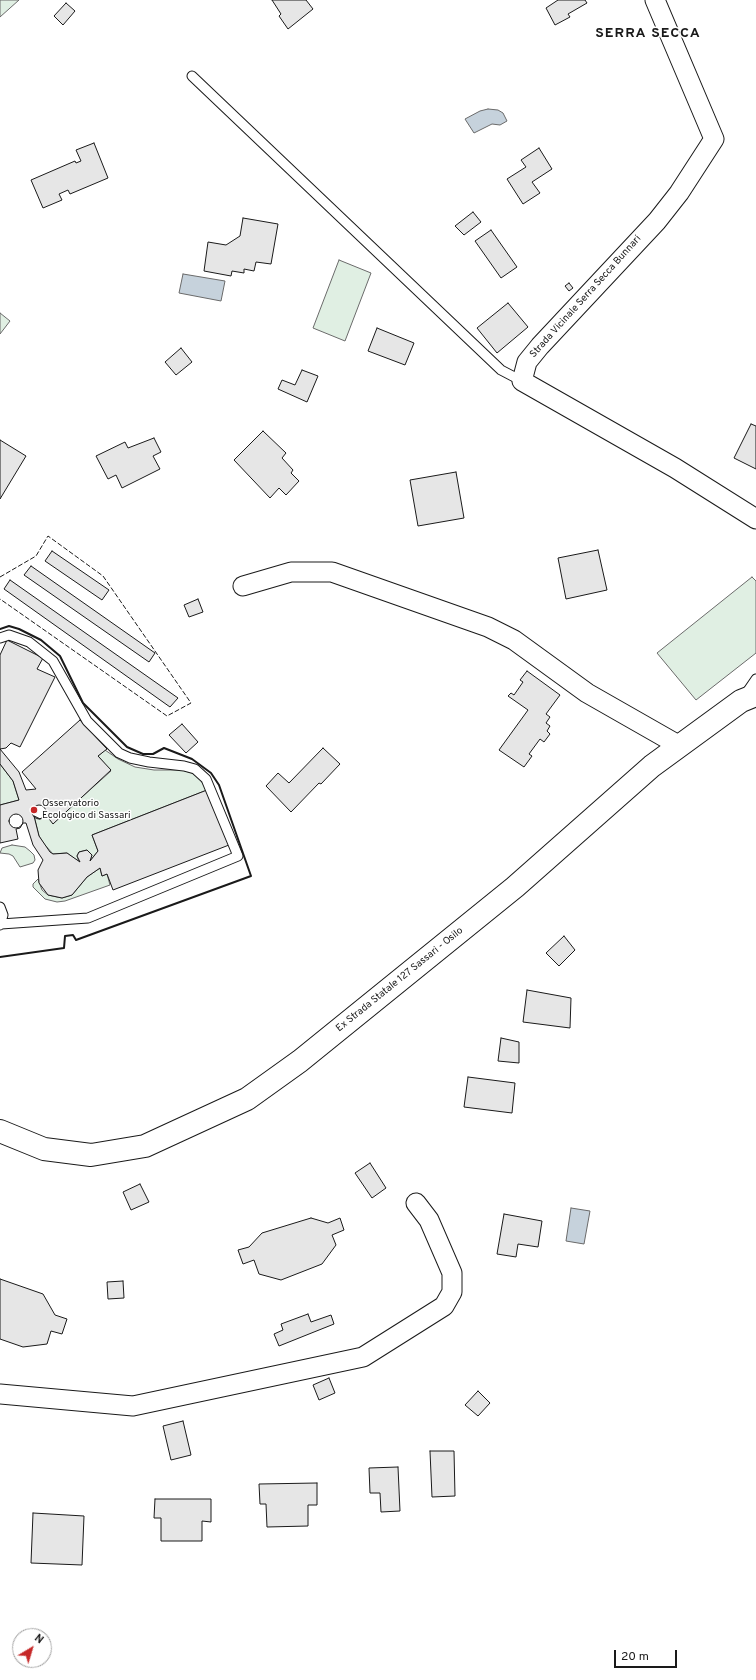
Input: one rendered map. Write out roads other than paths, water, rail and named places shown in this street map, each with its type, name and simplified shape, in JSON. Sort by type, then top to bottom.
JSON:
[{"type":"main road","name":"Ex Strada Statale 127 Sassari - Osilo","points":[[0,1131],[44,1149],[91,1155],[145,1146],[247,1099],[300,1061],[515,887],[652,766],[749,698]]},
{"type":"street","name":"Strada Vicinale Serra Secca Bunnari","points":[[522,381],[527,362],[540,346],[656,221],[679,193],[714,139],[655,0]]},
{"type":"street","points":[[522,381],[675,468],[756,519]]},
{"type":"street","points":[[243,586],[291,572],[332,572],[488,627],[514,640],[587,693],[680,746]]},
{"type":"street","points":[[0,1394],[133,1406],[363,1357],[444,1306],[452,1292],[452,1273],[429,1220],[416,1203]]},
{"type":"lane","points":[[192,76],[501,370],[522,381]]},
{"type":"lane","points":[[0,638],[9,635],[28,642],[53,661],[87,721],[119,753],[130,758],[195,769],[206,779],[238,856],[88,918],[0,924],[3,915],[0,907]]},
{"type":"lane","points":[[749,698],[756,680]]},
{"type":"place","name":"Osservatorio Ecologico di Sassari","points":[[34,810]]},
{"type":"district","name":"SERRA SECCA","points":[[648,34]]}]
